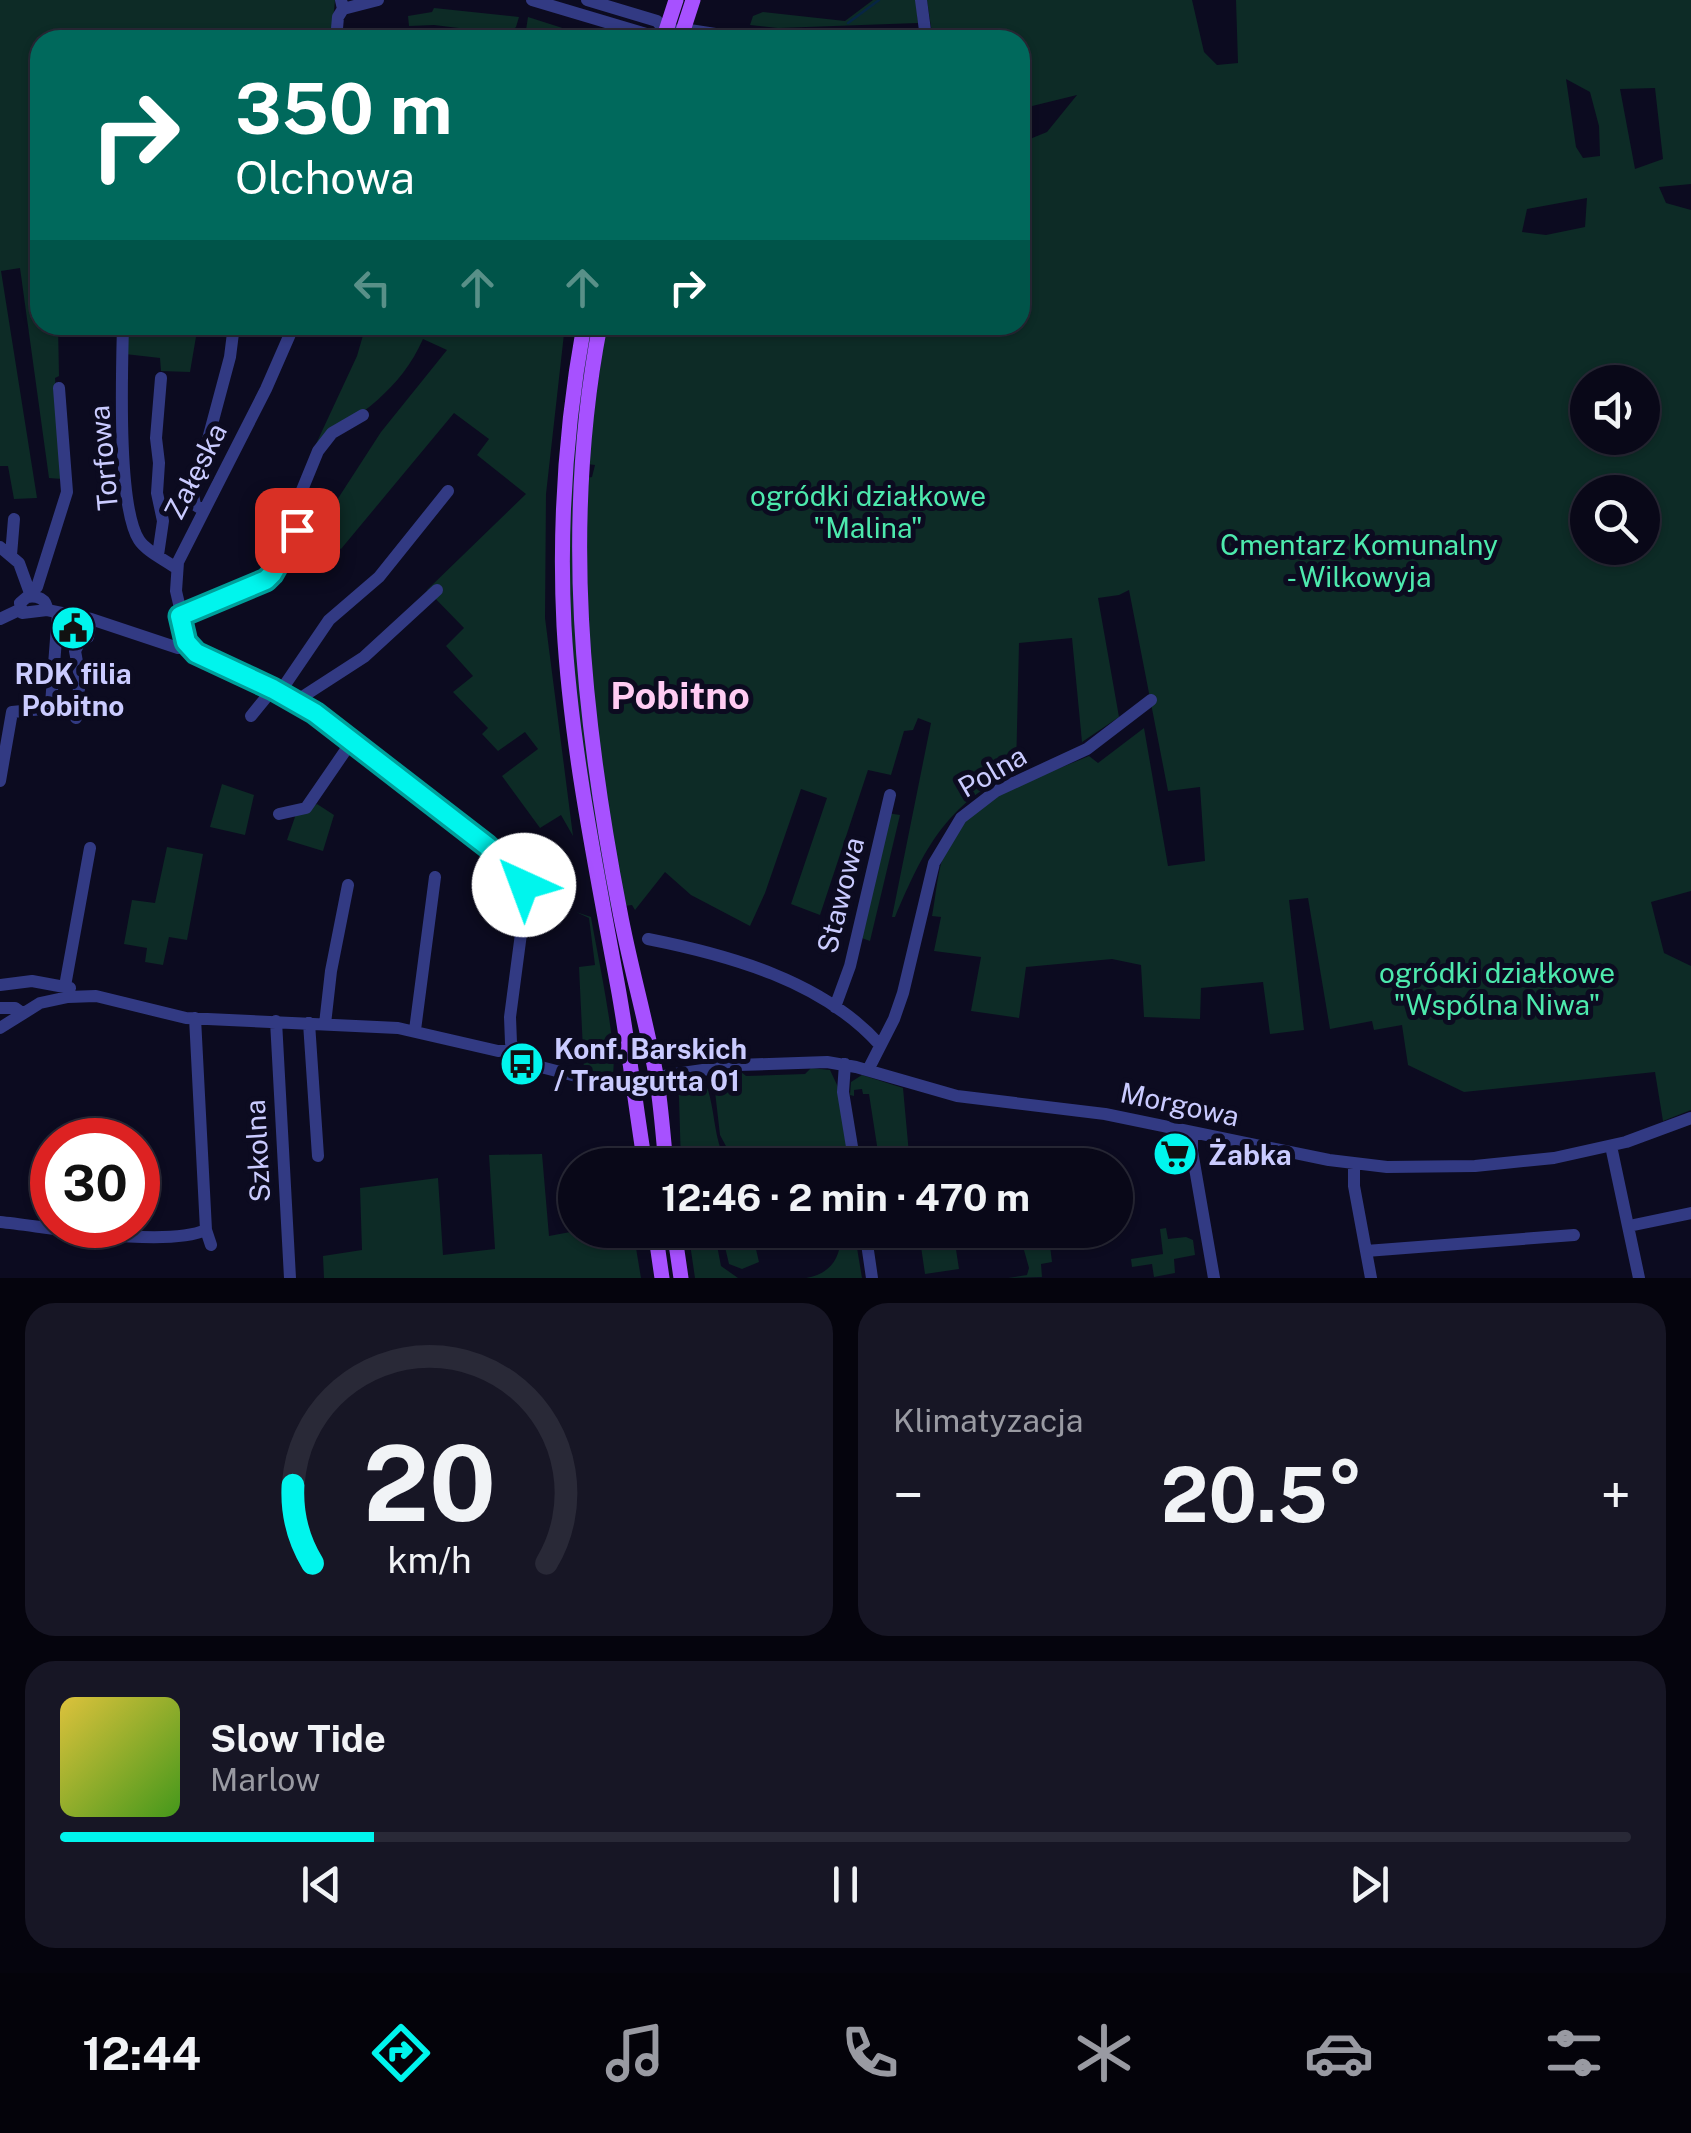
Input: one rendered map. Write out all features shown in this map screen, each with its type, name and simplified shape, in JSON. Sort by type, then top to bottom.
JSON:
[{"type":"main road","points":[[673,30],[676,0]]},
{"type":"main road","points":[[676,30],[693,0]]},
{"type":"main road","points":[[583,335],[564,487],[565,643],[579,762],[643,1148]]},
{"type":"main road","points":[[598,335],[580,480],[581,638],[590,733],[616,893],[656,1078],[664,1148]]},
{"type":"main road","points":[[657,1248],[662,1278]]},
{"type":"main road","points":[[676,1248],[680,1278]]},
{"type":"street","points":[[337,30],[342,4],[378,0]]},
{"type":"street","points":[[532,0],[633,30]]},
{"type":"street","points":[[587,0],[657,21],[667,30]]},
{"type":"street","points":[[921,0],[925,30]]},
{"type":"street","name":"Torfowa","points":[[123,335],[128,501],[139,540],[176,568]]},
{"type":"street","points":[[202,510],[193,496],[233,335]]},
{"type":"street","name":"Załęska","points":[[189,646],[175,586],[176,568],[290,335]]},
{"type":"street","points":[[158,555],[162,522],[156,438],[161,378]]},
{"type":"street","points":[[20,610],[20,603],[37,587],[67,492],[58,388]]},
{"type":"street","points":[[180,616],[252,588],[272,574],[296,536],[300,494],[318,450],[332,433],[364,414]]},
{"type":"street","points":[[251,716],[276,690],[329,620],[379,576],[448,491]]},
{"type":"street","points":[[0,781],[12,712],[43,709],[51,704],[53,612],[30,593],[24,571],[6,551],[14,519]]},
{"type":"street","points":[[296,701],[364,657],[436,590]]},
{"type":"street","points":[[20,610],[91,619],[183,649],[189,646],[202,657],[296,701],[352,741],[487,846],[522,881],[526,902],[509,1026],[514,1049],[525,1060],[549,1070],[611,1085],[634,1086]]},
{"type":"street","points":[[0,619],[20,610]]},
{"type":"street","points":[[76,718],[80,678],[76,651],[80,641],[88,637],[91,619]]},
{"type":"street","name":"Polna","points":[[868,1070],[903,993],[927,881],[961,818],[996,791],[1087,749],[1151,700]]},
{"type":"street","points":[[279,814],[306,808],[352,741]]},
{"type":"street","name":"Stawowa","points":[[834,1006],[850,966],[890,795]]},
{"type":"street","points":[[65,986],[90,848]]},
{"type":"street","points":[[415,1030],[436,877]]},
{"type":"street","points":[[325,1024],[348,885]]},
{"type":"street","points":[[648,939],[798,984],[834,1006],[880,1044]]},
{"type":"street","points":[[0,984],[32,980],[195,1018],[415,1030],[498,1050],[514,1049]]},
{"type":"street","points":[[0,1028],[53,999],[96,996]]},
{"type":"street","points":[[0,1008],[16,1008],[22,1014]]},
{"type":"street","points":[[195,1018],[206,1230],[211,1245]]},
{"type":"street","name":"Szkolna","points":[[276,1020],[290,1278]]},
{"type":"street","points":[[309,1023],[318,1156]]},
{"type":"street","name":"Morgowa","points":[[634,1086],[656,1078],[767,1062],[845,1064],[957,1096],[1105,1114],[1354,1164],[1419,1167],[1554,1158],[1611,1146],[1691,1118]]},
{"type":"street","points":[[845,1064],[843,1092],[852,1148]]},
{"type":"street","points":[[1192,1134],[1214,1278]]},
{"type":"street","points":[[1611,1146],[1640,1278]]},
{"type":"street","points":[[1354,1164],[1354,1186],[1371,1278]]},
{"type":"street","points":[[1629,1226],[1691,1213]]},
{"type":"street","points":[[0,1222],[132,1235],[196,1234],[206,1230]]},
{"type":"street","points":[[1366,1252],[1574,1235]]},
{"type":"street","points":[[868,1248],[872,1278]]},
{"type":"green space","points":[[0,0],[335,0],[332,30],[30,30],[30,335],[58,335],[59,376],[55,378],[62,479],[49,478],[20,268],[1,271],[37,498],[14,499],[8,466],[0,466]]},
{"type":"green space","points":[[873,0],[916,0],[918,23],[778,28],[750,25],[753,16],[763,12],[845,21]]},
{"type":"green space","points":[[927,0],[1192,0],[1204,52],[1217,65],[1238,63],[1236,0],[1691,0],[1691,184],[1659,187],[1666,203],[1691,210],[1691,891],[1651,902],[1664,953],[1691,966],[1691,1110],[1663,1121],[1655,1072],[1464,1092],[1408,1065],[1402,1025],[1374,1030],[1372,1021],[1330,1029],[1308,898],[1289,900],[1304,1030],[1270,1034],[1263,982],[1201,988],[1200,1019],[1144,1017],[1141,965],[1112,959],[1026,967],[1019,1018],[971,1011],[981,957],[934,951],[941,917],[932,916],[944,854],[954,834],[986,804],[1089,756],[1098,763],[1144,728],[1168,866],[1205,861],[1200,787],[1168,791],[1129,590],[1098,598],[1119,717],[1082,742],[1072,638],[1019,643],[1016,770],[971,798],[940,831],[895,917],[931,723],[918,718],[913,730],[904,731],[891,775],[868,770],[820,915],[791,904],[827,798],[801,789],[750,926],[691,895],[665,872],[635,910],[632,905],[624,906],[600,764],[587,655],[586,478],[592,477],[595,465],[587,464],[605,335],[1030,335],[1030,139],[1047,132],[1077,95],[1030,107],[1030,30],[932,30]],"holes":[[[1566,79],[1590,92],[1599,126],[1600,156],[1583,158],[1576,147]],[[1655,88],[1663,159],[1635,169],[1620,89]],[[1587,198],[1585,227],[1546,235],[1522,232],[1527,209]]]},
{"type":"green space","points":[[434,8],[519,17],[513,30],[409,26],[408,16],[432,12]]},
{"type":"green space","points":[[528,17],[569,30],[526,30]]},
{"type":"green space","points":[[125,335],[196,335],[190,372],[161,371],[160,358],[125,354]]},
{"type":"green space","points":[[363,335],[564,335],[546,494],[545,618],[573,836],[561,815],[540,828],[502,776],[538,749],[525,732],[498,751],[482,734],[488,728],[453,692],[473,676],[446,646],[464,628],[427,590],[526,494],[477,455],[489,439],[454,413],[341,549],[315,534],[381,432],[447,350],[423,339],[391,387],[316,444]]},
{"type":"green space","points":[[588,335],[593,335],[574,503],[614,908],[609,909],[573,677],[569,564],[578,405]]},
{"type":"green space","points":[[222,784],[254,795],[245,835],[210,827]]},
{"type":"green space","points":[[317,804],[334,815],[323,851],[287,840],[296,814]]},
{"type":"green space","points":[[887,813],[900,815],[870,941],[859,937]]},
{"type":"green space","points":[[167,847],[203,854],[187,940],[169,937],[163,965],[145,962],[147,948],[124,944],[132,900],[155,903]]},
{"type":"green space","points":[[576,912],[591,917],[610,1026],[612,1078],[584,1071],[579,967],[595,965],[589,918]]},
{"type":"green space","points":[[811,1068],[830,1070],[838,1087],[847,1148],[727,1148],[720,1135],[713,1074],[805,1074]]},
{"type":"green space","points":[[862,1075],[903,1088],[908,1148],[877,1148],[869,1094],[863,1094],[862,1089],[850,1095],[851,1082]]},
{"type":"green space","points":[[702,1076],[721,1148],[680,1148],[675,1081]]},
{"type":"green space","points":[[542,1154],[549,1236],[558,1234],[558,1248],[636,1248],[641,1278],[324,1278],[323,1256],[362,1250],[360,1188],[438,1178],[443,1255],[495,1249],[489,1155]]},
{"type":"green space","points":[[1166,1228],[1168,1239],[1193,1240],[1195,1255],[1174,1259],[1175,1273],[1154,1277],[1152,1264],[1132,1267],[1131,1259],[1163,1254],[1160,1229]]},
{"type":"green space","points":[[691,1248],[718,1248],[721,1266],[738,1278],[695,1278]]},
{"type":"green space","points":[[725,1248],[756,1248],[759,1262],[742,1269],[729,1264]]},
{"type":"green space","points":[[840,1248],[857,1248],[862,1278],[806,1278],[829,1268]]},
{"type":"green space","points":[[921,1248],[956,1248],[959,1269],[925,1274]]},
{"type":"green space","points":[[1050,1248],[1052,1262],[1041,1264],[1042,1277],[1008,1278],[1027,1275],[1024,1250]]},
{"type":"waterway","points":[[848,23],[879,0]]},
{"type":"place","name":"RDK filia Pobitno","points":[[73,628]]},
{"type":"place","name":"Konf. Barskich / Traugutta 01","points":[[522,1064]]},
{"type":"place","name":"Żabka","points":[[1175,1154]]},
{"type":"district","name":"Pobitno","points":[[680,695]]},
{"type":"route","points":[[297,530],[266,580],[180,616],[187,644],[202,657],[315,713],[487,846],[524,885]]},
{"type":"park label","name":"ogródki działkowe \"Malina\"","points":[[868,511]]},
{"type":"park label","name":"Cmentarz Komunalny - Wilkowyja","points":[[1359,560]]},
{"type":"park label","name":"ogródki działkowe \"Wspólna Niwa\"","points":[[1497,988]]}]
